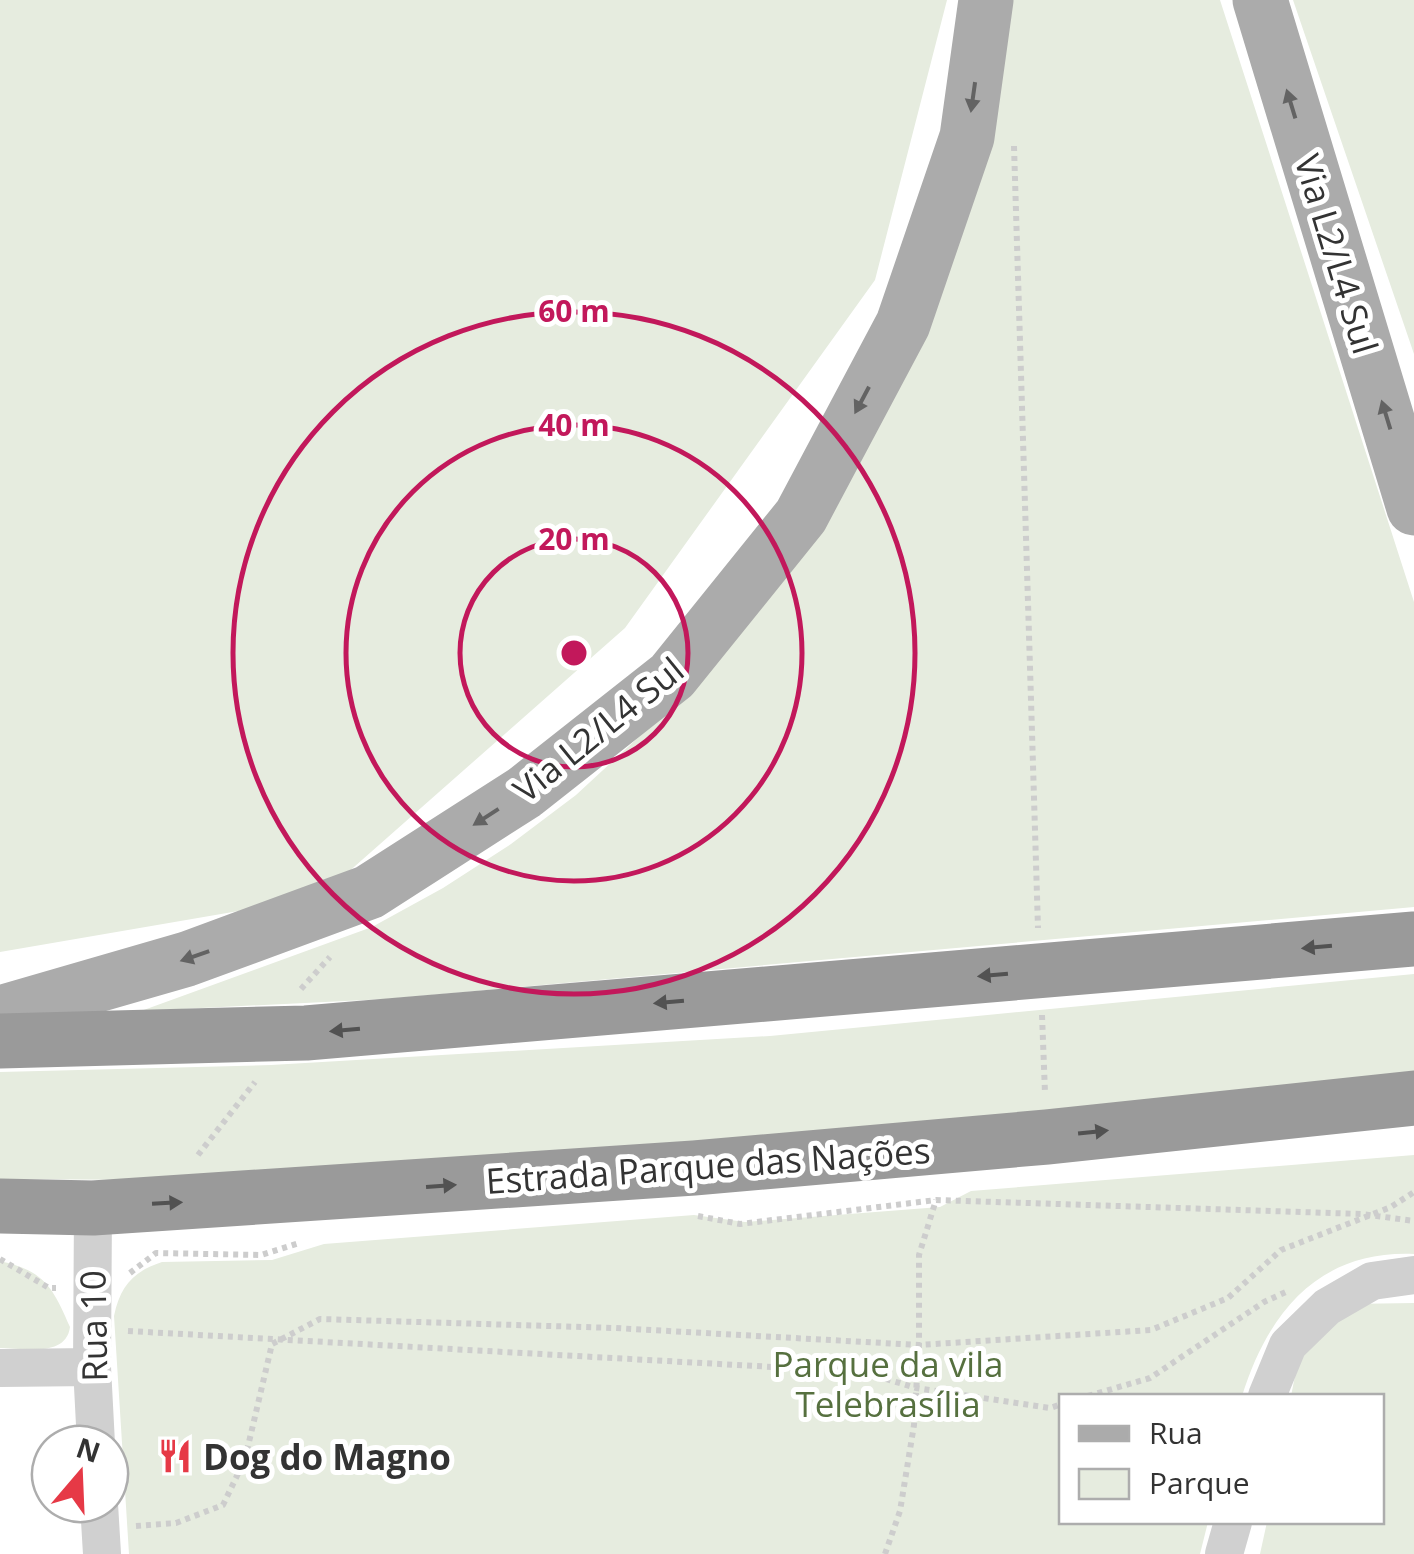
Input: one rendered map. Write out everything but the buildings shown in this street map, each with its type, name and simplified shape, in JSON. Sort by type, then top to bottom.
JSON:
[{"type":"highway","points":[[0,1041],[292,1034],[1414,939]]},
{"type":"highway","name":"Estrada Parque das Nações","points":[[0,1206],[92,1208],[694,1168],[1047,1137],[1414,1098]]},
{"type":"main road","name":"Via L2/L4 Sul","points":[[0,1012],[187,960],[369,892],[525,792],[672,676],[801,516],[903,324],[967,137],[986,0]]},
{"type":"main road","name":"Via L2/L4 Sul","points":[[1260,0],[1414,508]]},
{"type":"street","name":"Rua 10","points":[[92,1208],[95,1424]]},
{"type":"street","points":[[1267,1394],[1288,1345],[1328,1307],[1372,1282],[1414,1275]]},
{"type":"street","points":[[0,1368],[92,1367]]},
{"type":"street","points":[[1224,1554],[1232,1524]]},
{"type":"path","points":[[1014,131],[1047,1137]]},
{"type":"path","points":[[161,1204],[292,1034]]},
{"type":"path","points":[[885,1554],[900,1510],[916,1388],[919,1254],[953,1146]]},
{"type":"path","points":[[100,1529],[176,1523],[223,1505],[245,1459],[272,1344],[320,1319],[615,1328],[919,1345],[1151,1330],[1228,1298],[1281,1250],[1392,1207],[1414,1192]]},
{"type":"path","points":[[686,1214],[740,1224],[936,1200],[1362,1214],[1414,1221]]},
{"type":"path","points":[[116,1284],[156,1254],[261,1255],[312,1240]]},
{"type":"path","points":[[0,1258],[50,1288],[66,1287]]},
{"type":"path","points":[[1095,1394],[1150,1378],[1264,1302],[1298,1286]]},
{"type":"path","points":[[92,1330],[864,1372],[916,1388],[1050,1408],[1059,1405]]},
{"type":"green space","points":[[0,0],[947,0],[875,280],[625,628],[320,897],[0,952]]},
{"type":"green space","points":[[1008,0],[1220,0],[1414,602],[1414,907],[386,999],[141,1011],[372,927],[443,888],[576,795],[695,685],[797,560]]},
{"type":"green space","points":[[1293,0],[1414,0],[1414,354]]},
{"type":"green space","points":[[1414,974],[1414,1071],[1049,1117],[162,1180],[0,1179],[0,1072],[271,1065],[770,1036]]},
{"type":"green space","name":"Parque da vila Telebrasília","points":[[1414,1155],[1414,1254],[1350,1263],[1324,1275],[1302,1292],[1266,1338],[1243,1394],[1059,1394],[1059,1524],[1208,1524],[1200,1554],[129,1554],[130,1424],[121,1424],[114,1316],[130,1281],[162,1262],[272,1260],[324,1244],[694,1215],[745,1222],[940,1207],[971,1191]]},
{"type":"green space","points":[[0,1261],[28,1270],[46,1283],[70,1327],[61,1343],[42,1349],[0,1348]]},
{"type":"green space","points":[[1414,1303],[1414,1554],[1260,1554],[1267,1524],[1384,1524],[1384,1394],[1291,1394],[1300,1351],[1349,1304]]},
{"type":"place","name":"Dog do Magno","points":[[175,1456]]}]
